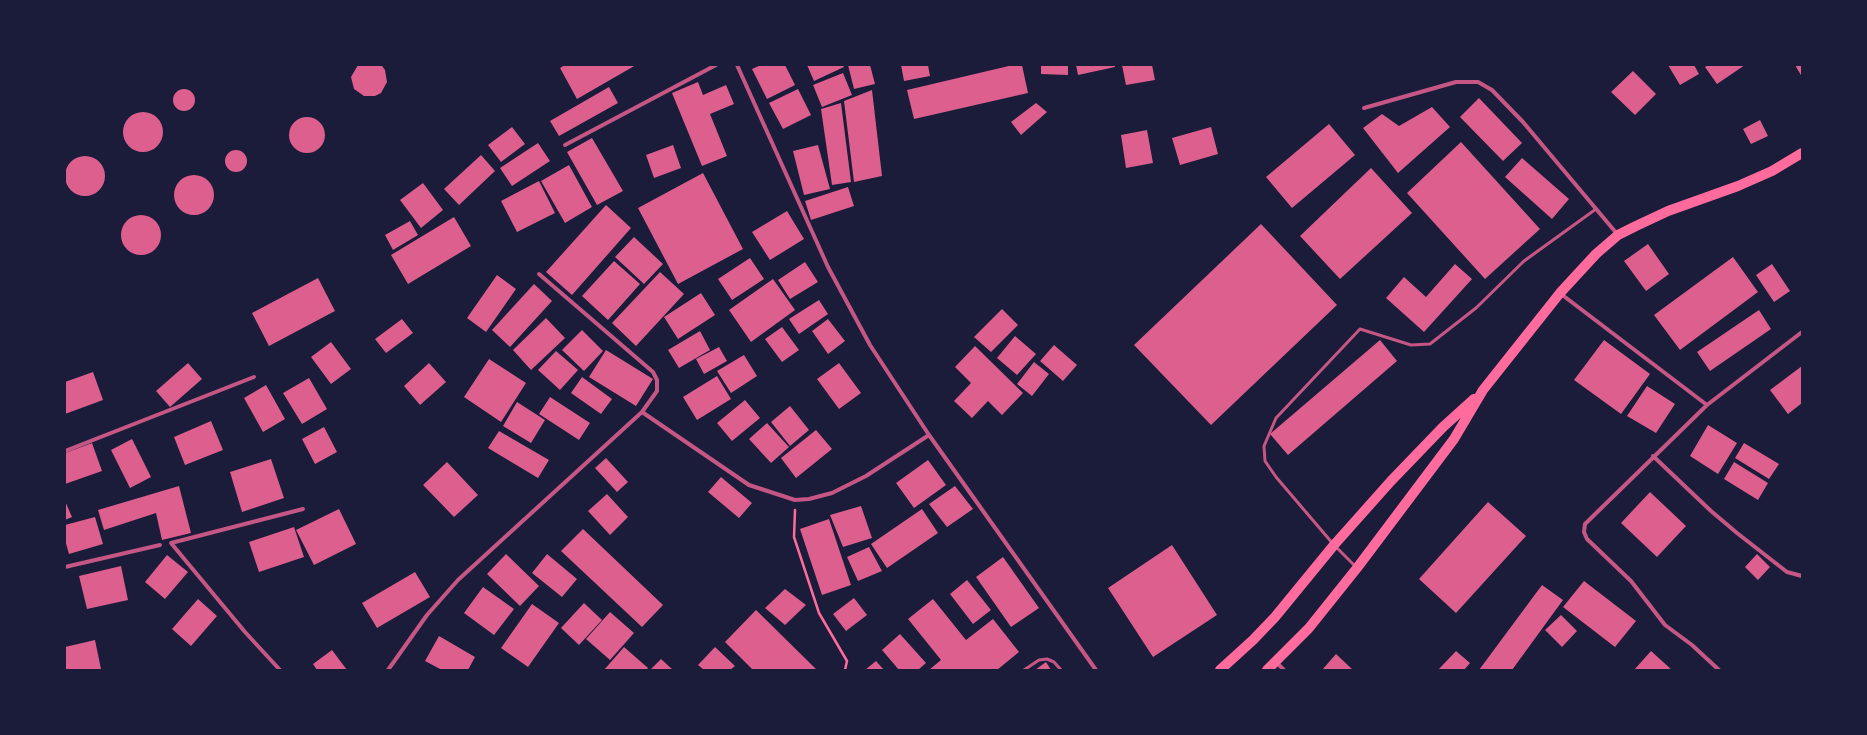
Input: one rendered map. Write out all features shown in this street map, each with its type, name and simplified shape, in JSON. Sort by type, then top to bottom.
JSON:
[{"type":"main road","points":[[1267,670],[1309,628],[1357,568],[1454,439],[1483,390],[1560,293],[1596,254],[1618,235],[1668,211],[1738,186],[1772,171],[1802,153]]},
{"type":"main road","points":[[1220,670],[1254,640],[1275,617],[1334,545],[1443,427],[1483,390]]},
{"type":"street","points":[[565,145],[716,65]]},
{"type":"street","points":[[737,65],[828,267],[870,345],[929,435],[1096,670]]},
{"type":"street","points":[[1364,108],[1456,82],[1478,82],[1492,90],[1523,122],[1618,235]]},
{"type":"street","points":[[388,670],[427,615],[458,580],[642,412],[657,391],[656,380],[652,372],[539,274]]},
{"type":"street","points":[[1560,293],[1708,404]]},
{"type":"street","points":[[1719,670],[1692,645],[1665,625],[1631,581],[1587,539],[1584,532],[1585,524],[1708,404],[1802,332]]},
{"type":"street","points":[[65,451],[254,377]]},
{"type":"street","points":[[642,412],[749,485],[795,500],[809,499],[832,493],[866,476],[929,435]]},
{"type":"street","points":[[1654,456],[1737,533],[1787,572],[1802,576]]},
{"type":"street","points":[[280,670],[245,632],[171,543],[303,509]]},
{"type":"street","points":[[65,567],[160,545]]},
{"type":"street","points":[[1276,662],[1284,670]]},
{"type":"lane","points":[[1357,568],[1334,545],[1276,478],[1265,461],[1264,446],[1276,418],[1360,329],[1411,345],[1430,344],[1476,308],[1524,261],[1596,209]]},
{"type":"lane","points":[[1024,670],[1039,660],[1047,658],[1054,662],[1061,670]]},
{"type":"path","points":[[795,500],[794,537],[820,613],[847,661],[845,670]]},
{"type":"building","points":[[358,65],[382,66],[385,70],[387,82],[381,93],[375,96],[364,96],[354,89],[351,77]]},
{"type":"building","points":[[565,65],[636,65],[577,99],[560,68]]},
{"type":"building","points":[[761,65],[785,65],[795,85],[767,99],[752,69]]},
{"type":"building","points":[[807,65],[843,65],[844,67],[814,81]]},
{"type":"building","points":[[848,65],[870,65],[875,84],[854,89]]},
{"type":"building","points":[[901,65],[928,65],[930,76],[904,81]]},
{"type":"building","points":[[1013,65],[1022,65],[1028,93],[914,119],[907,90]]},
{"type":"building","points":[[1041,65],[1068,65],[1068,75],[1041,74]]},
{"type":"building","points":[[1076,65],[1115,65],[1115,67],[1078,75]]},
{"type":"building","points":[[1122,65],[1152,65],[1155,80],[1126,85]]},
{"type":"building","points":[[1668,65],[1694,65],[1699,74],[1680,85]]},
{"type":"building","points":[[1708,65],[1745,65],[1717,84],[1705,67]]},
{"type":"building","points":[[1795,65],[1802,65],[1802,77]]},
{"type":"building","points":[[1633,71],[1656,94],[1635,115],[1611,92]]},
{"type":"building","points":[[843,73],[852,95],[822,107],[813,85]]},
{"type":"building","points":[[698,82],[703,95],[726,85],[734,104],[710,114],[727,156],[702,166],[672,93]]},
{"type":"building","points":[[609,87],[618,103],[559,136],[550,121]]},
{"type":"building","points":[[184,89],[192,92],[195,100],[192,108],[184,111],[176,108],[173,100],[176,92]]},
{"type":"building","points":[[798,89],[811,115],[783,129],[769,103]]},
{"type":"building","points":[[872,90],[882,176],[854,182],[844,101]]},
{"type":"building","points":[[1479,98],[1522,143],[1503,161],[1460,117]]},
{"type":"building","points":[[841,103],[851,182],[832,185],[821,109]]},
{"type":"building","points":[[1036,103],[1047,112],[1021,135],[1011,122]]},
{"type":"building","points":[[1432,107],[1450,127],[1398,173],[1363,128],[1382,114],[1399,126]]},
{"type":"building","points":[[147,112],[154,115],[160,121],[163,132],[162,140],[154,149],[147,152],[139,152],[132,149],[124,140],[123,128],[126,121],[135,113]]},
{"type":"building","points":[[307,117],[320,122],[325,135],[320,148],[307,153],[294,148],[289,135],[294,122]]},
{"type":"building","points":[[1760,120],[1768,136],[1751,144],[1743,129]]},
{"type":"building","points":[[1329,124],[1355,155],[1292,208],[1266,177]]},
{"type":"building","points":[[512,127],[525,144],[501,162],[488,145]]},
{"type":"building","points":[[1211,127],[1218,154],[1180,165],[1172,138]]},
{"type":"building","points":[[1147,130],[1153,163],[1126,168],[1121,135]]},
{"type":"building","points":[[592,138],[623,191],[597,205],[567,152]]},
{"type":"building","points":[[1461,142],[1540,229],[1485,279],[1407,193]]},
{"type":"building","points":[[538,143],[550,161],[512,186],[500,168]]},
{"type":"building","points":[[673,145],[681,168],[654,178],[646,155]]},
{"type":"building","points":[[818,145],[830,189],[804,195],[793,151]]},
{"type":"building","points":[[236,150],[244,153],[247,161],[244,169],[236,172],[228,169],[225,161],[228,153]]},
{"type":"building","points":[[481,155],[495,171],[459,205],[444,189]]},
{"type":"building","points":[[89,156],[96,159],[102,165],[105,176],[104,184],[96,193],[89,196],[81,196],[74,193],[66,184],[65,172],[68,165],[77,157]]},
{"type":"building","points":[[1522,158],[1569,199],[1552,219],[1505,177]]},
{"type":"building","points":[[569,165],[592,207],[565,223],[541,181]]},
{"type":"building","points":[[1371,168],[1412,213],[1340,279],[1300,236]]},
{"type":"building","points":[[703,173],[743,249],[678,284],[638,208]]},
{"type":"building","points":[[198,175],[205,178],[211,184],[214,195],[213,203],[205,212],[198,215],[190,215],[183,212],[175,203],[174,191],[177,184],[186,176]]},
{"type":"building","points":[[539,181],[555,213],[517,232],[501,201]]},
{"type":"building","points":[[423,183],[443,210],[421,228],[400,200]]},
{"type":"building","points":[[848,187],[854,206],[811,220],[805,201]]},
{"type":"building","points":[[606,205],[631,228],[572,295],[546,272]]},
{"type":"building","points":[[787,211],[804,239],[770,260],[752,232]]},
{"type":"building","points":[[145,215],[152,218],[158,224],[161,235],[160,243],[152,252],[145,255],[137,255],[130,252],[122,243],[121,231],[124,224],[133,216]]},
{"type":"building","points":[[454,217],[471,246],[408,284],[391,255]]},
{"type":"building","points":[[410,221],[418,235],[393,250],[385,235]]},
{"type":"building","points":[[1261,224],[1337,305],[1211,425],[1134,345]]},
{"type":"building","points":[[634,237],[663,264],[644,284],[615,257]]},
{"type":"building","points":[[1648,244],[1669,274],[1646,291],[1624,261]]},
{"type":"building","points":[[1733,257],[1758,292],[1680,350],[1654,315]]},
{"type":"building","points":[[750,258],[764,279],[732,300],[718,279]]},
{"type":"building","points":[[614,261],[640,284],[608,320],[582,296]]},
{"type":"building","points":[[805,262],[818,282],[790,299],[778,280]]},
{"type":"building","points":[[1455,264],[1472,279],[1424,332],[1386,298],[1404,277],[1426,297]]},
{"type":"building","points":[[1772,264],[1790,291],[1774,302],[1756,275]]},
{"type":"building","points":[[660,272],[684,294],[636,346],[612,323]]},
{"type":"building","points":[[497,275],[516,289],[486,332],[467,318]]},
{"type":"building","points":[[318,278],[335,311],[269,346],[252,313]]},
{"type":"building","points":[[773,279],[795,310],[751,342],[729,310]]},
{"type":"building","points":[[534,284],[552,301],[510,347],[492,330]]},
{"type":"building","points":[[701,293],[715,315],[678,339],[664,317]]},
{"type":"building","points":[[819,300],[828,314],[799,334],[789,319]]},
{"type":"building","points":[[1002,309],[1018,325],[991,352],[974,337]]},
{"type":"building","points":[[1759,310],[1771,329],[1710,371],[1697,352]]},
{"type":"building","points":[[546,318],[565,338],[531,370],[513,350]]},
{"type":"building","points":[[402,319],[413,333],[386,353],[375,339]]},
{"type":"building","points":[[828,319],[845,341],[828,354],[812,331]]},
{"type":"building","points":[[782,327],[799,350],[782,362],[765,339]]},
{"type":"building","points":[[582,330],[603,351],[584,371],[562,350]]},
{"type":"building","points":[[700,331],[710,350],[679,368],[668,350]]},
{"type":"building","points":[[1015,336],[1036,354],[1017,375],[997,358]]},
{"type":"building","points":[[1380,340],[1397,361],[1288,455],[1270,434]]},
{"type":"building","points":[[1604,340],[1650,374],[1621,414],[1574,380]]},
{"type":"building","points":[[331,342],[351,369],[331,384],[311,357]]},
{"type":"building","points":[[1054,345],[1077,365],[1063,381],[1040,361]]},
{"type":"building","points":[[975,346],[1023,393],[1002,415],[988,401],[972,418],[954,401],[971,383],[955,367]]},
{"type":"building","points":[[719,347],[727,361],[704,374],[696,359]]},
{"type":"building","points":[[606,350],[653,379],[636,406],[589,377]]},
{"type":"building","points":[[556,351],[578,370],[560,390],[538,370]]},
{"type":"building","points":[[744,355],[757,376],[731,393],[717,371]]},
{"type":"building","points":[[489,359],[526,383],[501,422],[464,397]]},
{"type":"building","points":[[1034,362],[1049,374],[1032,396],[1017,384]]},
{"type":"building","points":[[188,363],[202,379],[170,407],[156,391]]},
{"type":"building","points":[[429,363],[446,382],[420,405],[404,386]]},
{"type":"building","points":[[839,363],[861,393],[839,409],[817,379]]},
{"type":"building","points":[[1802,366],[1802,403],[1788,414],[1770,390]]},
{"type":"building","points":[[93,372],[103,400],[65,414],[65,382]]},
{"type":"building","points":[[717,376],[731,399],[697,420],[683,397]]},
{"type":"building","points":[[582,377],[612,399],[601,414],[571,393]]},
{"type":"building","points":[[309,378],[327,409],[302,424],[283,393]]},
{"type":"building","points":[[266,385],[285,419],[263,432],[244,398]]},
{"type":"building","points":[[1647,386],[1675,404],[1656,433],[1627,416]]},
{"type":"building","points":[[550,397],[590,423],[579,440],[539,414]]},
{"type":"building","points":[[745,400],[760,418],[732,441],[717,423]]},
{"type":"building","points":[[517,402],[545,420],[531,443],[503,426]]},
{"type":"building","points":[[790,406],[809,430],[790,446],[771,422]]},
{"type":"building","points":[[211,421],[223,450],[185,465],[174,437]]},
{"type":"building","points":[[767,423],[789,447],[771,463],[749,439]]},
{"type":"building","points":[[1708,425],[1737,443],[1718,474],[1690,456]]},
{"type":"building","points":[[324,427],[337,452],[315,464],[302,439]]},
{"type":"building","points":[[816,430],[832,449],[796,478],[781,458]]},
{"type":"building","points":[[499,431],[549,460],[538,478],[488,448]]},
{"type":"building","points":[[132,439],[151,477],[130,488],[111,450]]},
{"type":"building","points":[[92,443],[102,471],[65,484],[65,453]]},
{"type":"building","points":[[1744,443],[1779,464],[1769,479],[1735,458]]},
{"type":"building","points":[[606,458],[628,482],[617,492],[595,468]]},
{"type":"building","points":[[271,459],[284,498],[242,512],[230,472]]},
{"type":"building","points":[[928,460],[946,485],[914,508],[896,483]]},
{"type":"building","points":[[447,462],[478,495],[454,517],[423,485]]},
{"type":"building","points":[[1734,462],[1768,483],[1758,500],[1724,479]]},
{"type":"building","points":[[721,477],[752,503],[739,518],[708,492]]},
{"type":"building","points":[[179,486],[191,533],[162,540],[156,513],[104,530],[98,510]]},
{"type":"building","points":[[955,486],[973,509],[947,527],[929,504]]},
{"type":"building","points":[[1650,492],[1686,526],[1657,557],[1621,523]]},
{"type":"building","points":[[607,494],[628,517],[610,535],[588,511]]},
{"type":"building","points":[[65,501],[72,517],[65,520]]},
{"type":"building","points":[[1488,502],[1526,536],[1456,613],[1419,579]]},
{"type":"building","points":[[861,506],[872,538],[843,547],[830,515]]},
{"type":"building","points":[[339,509],[356,544],[314,565],[296,530]]},
{"type":"building","points":[[922,509],[938,533],[887,568],[871,544]]},
{"type":"building","points":[[95,517],[103,544],[69,554],[65,540],[65,525]]},
{"type":"building","points":[[829,519],[851,585],[822,595],[800,529]]},
{"type":"building","points":[[294,527],[304,557],[259,572],[249,542]]},
{"type":"building","points":[[583,529],[663,605],[642,627],[561,551]]},
{"type":"building","points":[[1172,545],[1217,615],[1153,657],[1108,588]]},
{"type":"building","points":[[869,547],[882,571],[858,581],[847,557]]},
{"type":"building","points":[[506,554],[539,586],[520,606],[487,574]]},
{"type":"building","points":[[547,554],[577,579],[562,597],[532,573]]},
{"type":"building","points":[[1757,554],[1770,567],[1758,580],[1745,567]]},
{"type":"building","points":[[167,555],[188,572],[165,599],[145,582]]},
{"type":"building","points":[[1003,557],[1039,608],[1011,627],[976,577]]},
{"type":"building","points":[[121,566],[128,600],[87,609],[79,576]]},
{"type":"building","points":[[415,572],[430,597],[377,628],[362,603]]},
{"type":"building","points":[[967,580],[991,610],[973,624],[950,594]]},
{"type":"building","points":[[1584,581],[1636,621],[1615,647],[1563,607]]},
{"type":"building","points":[[1542,585],[1563,600],[1512,670],[1479,670]]},
{"type":"building","points":[[483,587],[514,609],[494,635],[464,613]]},
{"type":"building","points":[[785,589],[806,605],[785,625],[765,608]]},
{"type":"building","points":[[854,598],[867,615],[846,631],[833,614]]},
{"type":"building","points":[[198,599],[217,616],[191,646],[172,629]]},
{"type":"building","points":[[933,599],[966,640],[993,619],[1019,652],[997,670],[929,670],[941,660],[908,619]]},
{"type":"building","points":[[584,603],[602,620],[579,645],[561,628]]},
{"type":"building","points":[[532,604],[559,623],[528,667],[501,648]]},
{"type":"building","points":[[756,610],[817,670],[753,670],[725,642]]},
{"type":"building","points":[[610,612],[634,633],[610,660],[586,639]]},
{"type":"building","points":[[1561,615],[1577,631],[1562,647],[1545,630]]},
{"type":"building","points":[[900,634],[926,663],[918,670],[899,670],[882,650]]},
{"type":"building","points":[[439,636],[475,657],[468,670],[442,670],[425,661]]},
{"type":"building","points":[[95,640],[101,669],[65,670],[65,647]]},
{"type":"building","points":[[624,647],[648,668],[647,670],[604,670]]},
{"type":"building","points":[[715,647],[735,666],[730,670],[704,670],[698,665]]},
{"type":"building","points":[[332,650],[347,670],[317,670],[313,664]]},
{"type":"building","points":[[1456,651],[1470,663],[1464,670],[1438,670]]},
{"type":"building","points":[[1651,651],[1672,670],[1634,670]]},
{"type":"building","points":[[1336,654],[1353,670],[1322,670]]},
{"type":"building","points":[[661,659],[673,670],[650,670]]},
{"type":"building","points":[[876,661],[884,670],[865,670]]},
{"type":"building","points":[[1046,662],[1051,670],[1035,670]]}]
